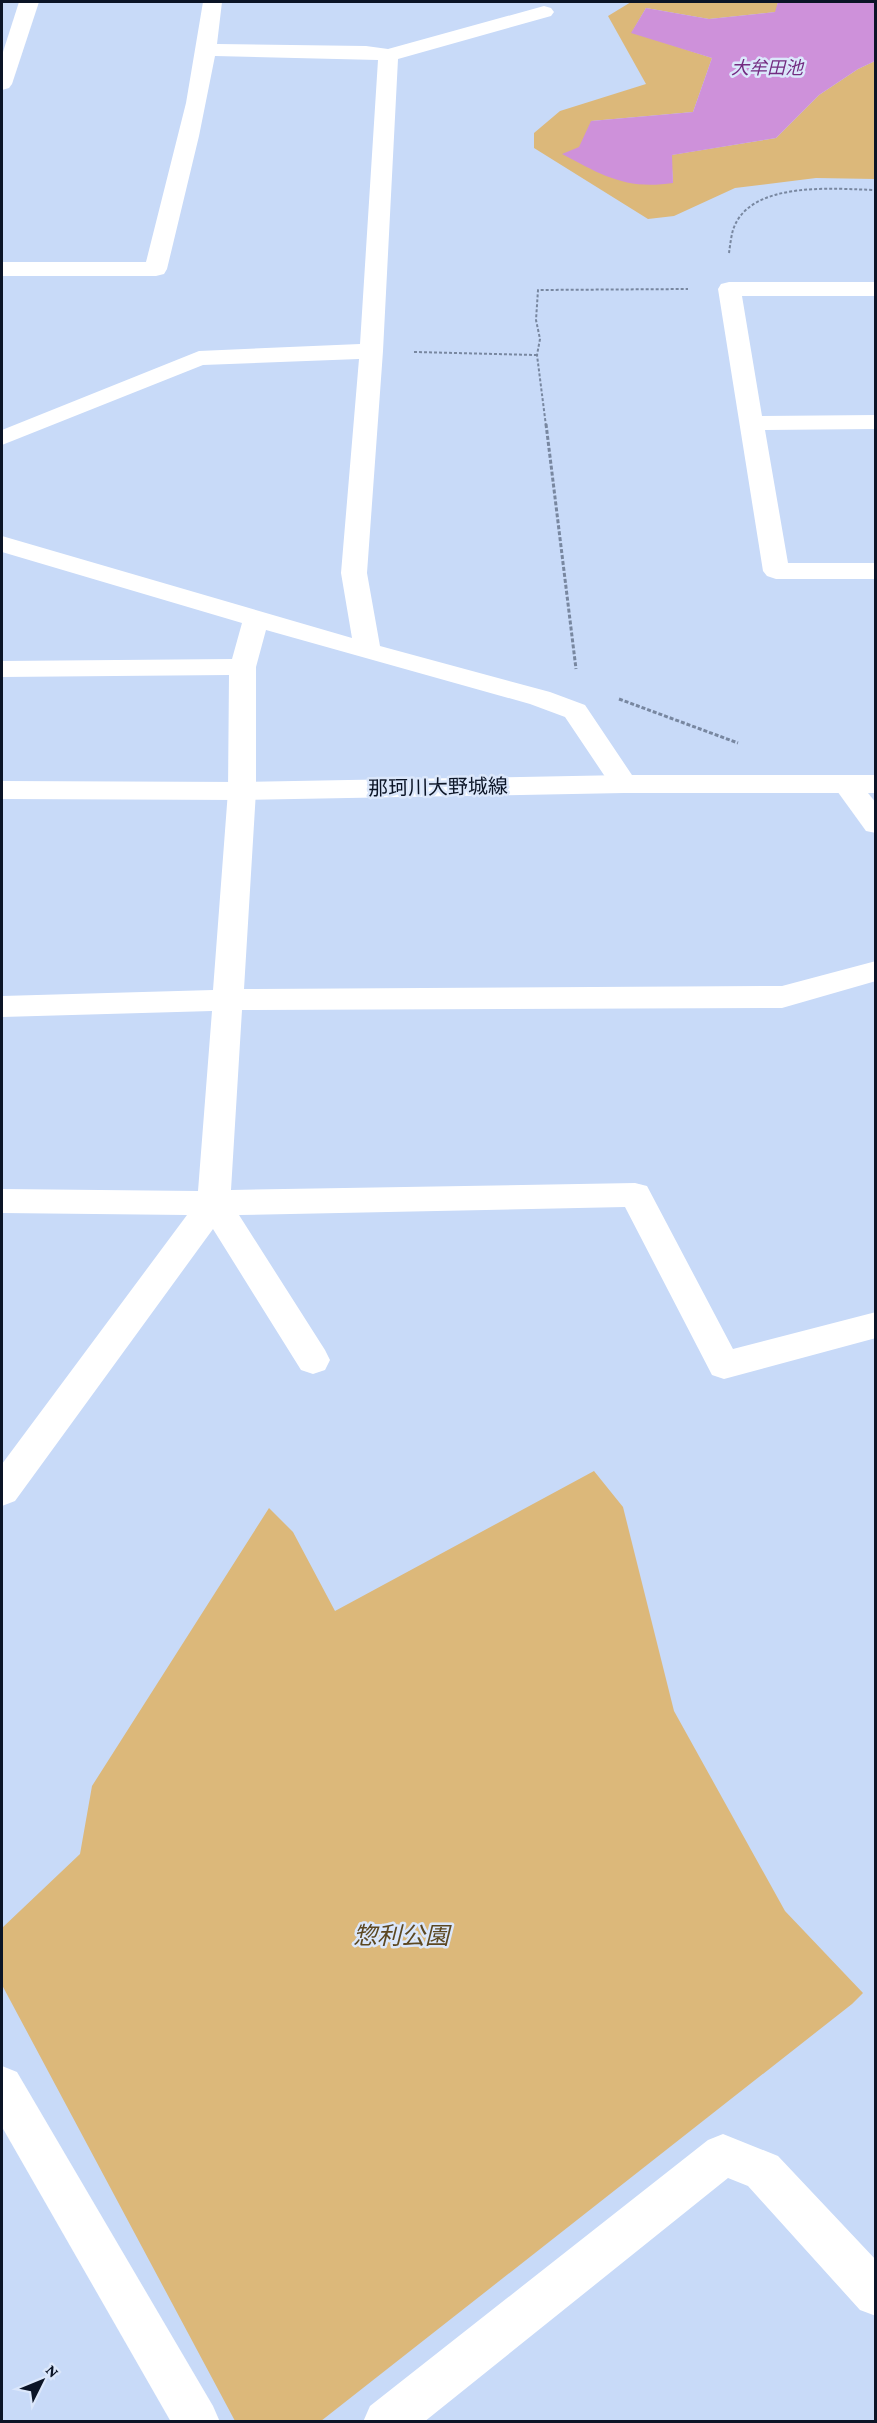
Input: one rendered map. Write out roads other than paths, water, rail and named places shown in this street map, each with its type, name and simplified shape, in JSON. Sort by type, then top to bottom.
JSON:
[{"type":"street","points":[[2,84],[29,2]]},
{"type":"street","points":[[2,269],[156,269],[192,126],[207,50],[212,2]]},
{"type":"street","points":[[207,50],[366,52],[388,55],[544,12]]},
{"type":"street","points":[[367,651],[354,573],[371,351],[388,55]]},
{"type":"street","points":[[876,289],[729,289],[776,571],[876,571]]},
{"type":"street","points":[[2,438],[199,358],[371,351]]},
{"type":"street","points":[[752,423],[876,422]]},
{"type":"street","points":[[2,544],[367,651],[540,698],[575,711],[624,784]]},
{"type":"street","points":[[2,1491],[214,1203],[242,792],[243,667],[256,618]]},
{"type":"street","points":[[2,669],[243,667]]},
{"type":"street","name":"那珂川大野城線","points":[[2,790],[242,792],[624,784],[876,784]]},
{"type":"street","points":[[846,784],[876,824]]},
{"type":"street","points":[[2,1006],[228,1000],[782,997],[876,971]]},
{"type":"street","points":[[2,1201],[214,1203],[635,1195],[724,1365],[876,1325]]},
{"type":"street","points":[[214,1203],[313,1359]]},
{"type":"street","points":[[2,2087],[197,2421]]},
{"type":"street","points":[[386,2421],[723,2155],[763,2171],[876,2294]]},
{"type":"water","name":"大牟田池","points":[[778,2],[875,2],[875,61],[858,69],[819,95],[776,138],[672,155],[673,183],[641,184],[614,179],[562,154],[579,147],[591,121],[693,112],[712,58],[631,33],[646,8],[709,19],[775,12]]},
{"type":"park label","name":"惣利公園","points":[[401,1936]]}]
